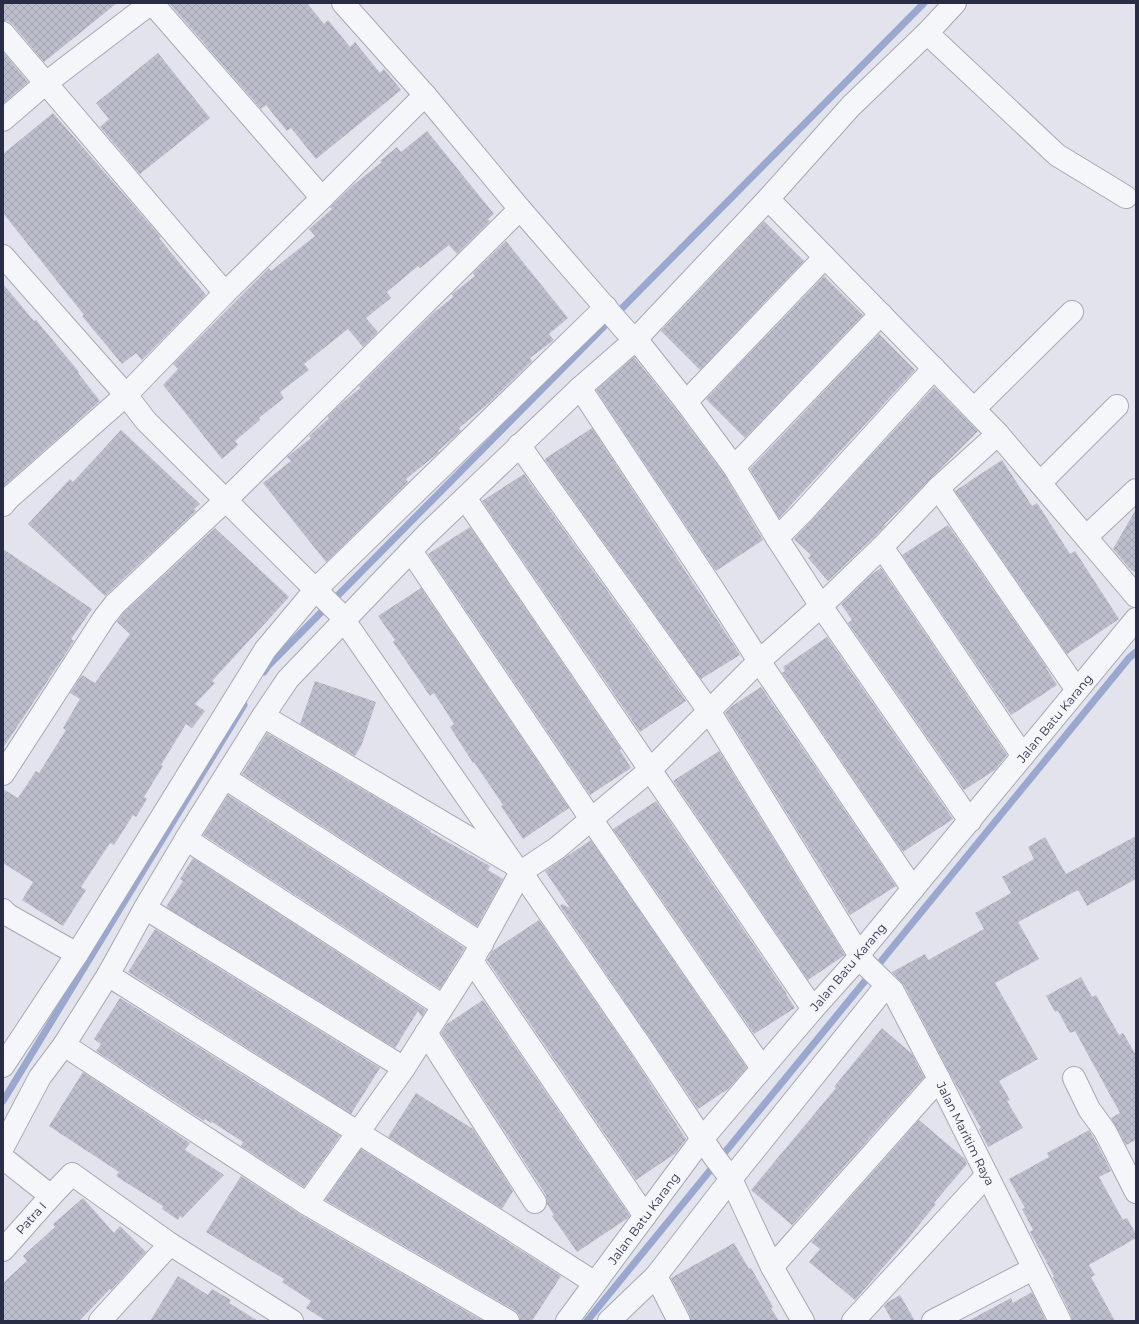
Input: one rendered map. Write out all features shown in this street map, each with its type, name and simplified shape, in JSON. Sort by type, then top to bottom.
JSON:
[{"type":"street","points":[[3,120],[46,83],[152,3],[322,198]]},
{"type":"street","points":[[343,3],[425,95],[520,209],[630,334],[686,402],[734,467],[777,538],[821,606],[970,820]]},
{"type":"street","points":[[3,1147],[40,1077],[64,1045],[108,975],[145,908],[186,839],[288,679],[342,616],[580,388],[630,334],[768,199],[851,106],[927,33],[955,3]]},
{"type":"street","points":[[3,33],[225,293]]},
{"type":"street","points":[[927,33],[1057,155],[1126,196]]},
{"type":"street","points":[[5,498],[126,395],[225,293],[425,95]]},
{"type":"street","points":[[768,199],[974,408],[998,434],[1136,596]]},
{"type":"street","points":[[3,774],[104,618],[115,604],[225,500],[520,209]]},
{"type":"street","points":[[3,256],[126,395],[146,421],[342,616],[718,1161],[772,1267],[803,1321]]},
{"type":"street","points":[[686,402],[826,257]]},
{"type":"street","points":[[3,1066],[77,954],[265,650],[320,593],[607,309]]},
{"type":"street","points":[[974,408],[1072,312]]},
{"type":"street","points":[[734,467],[881,314]]},
{"type":"street","points":[[777,538],[802,513],[934,368]]},
{"type":"street","points":[[580,388],[759,661],[913,889]]},
{"type":"street","points":[[1040,483],[1117,406]]},
{"type":"street","points":[[307,1204],[404,1068],[444,1006],[477,952],[518,869],[557,848],[650,770],[759,661],[821,606],[882,547],[938,488],[998,434]]},
{"type":"street","name":"Jalan Maritim Raya","points":[[519,445],[709,712],[862,959],[893,991],[939,1079],[1060,1321]]},
{"type":"street","points":[[938,488],[1077,690]]},
{"type":"street","points":[[1086,537],[1136,490]]},
{"type":"street","points":[[465,498],[813,1009]]},
{"type":"street","points":[[882,547],[1023,756]]},
{"type":"street","points":[[411,551],[591,819],[762,1068]]},
{"type":"street","name":"Jalan Batu Karang","points":[[567,1321],[645,1216],[718,1161],[762,1068],[857,960],[862,959],[913,889],[1136,619]]},
{"type":"street","points":[[263,716],[518,869]]},
{"type":"street","points":[[225,778],[477,952],[645,1216]]},
{"type":"street","points":[[186,839],[444,1006]]},
{"type":"street","points":[[145,908],[404,1068]]},
{"type":"street","points":[[3,910],[8,915],[77,954]]},
{"type":"street","points":[[108,975],[595,1283]]},
{"type":"street","points":[[609,1321],[656,1276],[718,1161],[884,983]]},
{"type":"street","points":[[426,1033],[536,1202]]},
{"type":"street","points":[[64,1045],[307,1204],[508,1321]]},
{"type":"street","points":[[1074,1078],[1089,1109],[1105,1131],[1136,1192]]},
{"type":"street","points":[[772,1267],[939,1079]]},
{"type":"street","name":"Patra I","points":[[3,1158],[51,1196],[3,1250]]},
{"type":"street","points":[[51,1196],[72,1174],[170,1244],[292,1321]]},
{"type":"street","points":[[853,1321],[987,1175]]},
{"type":"street","points":[[100,1321],[170,1244]]},
{"type":"street","points":[[933,1321],[1033,1269]]},
{"type":"street","points":[[656,1276],[679,1321]]},
{"type":"building","points":[[3,3],[117,3],[44,62],[13,25],[8,21],[3,21]]},
{"type":"building","points":[[169,3],[307,3],[324,24],[328,20],[350,47],[355,42],[380,73],[384,69],[401,90],[316,159],[291,128],[287,131],[266,105],[261,109]]},
{"type":"building","points":[[3,52],[28,82],[3,104]]},
{"type":"building","points":[[158,53],[210,118],[140,174],[100,127],[109,119],[96,103]]},
{"type":"building","points":[[53,113],[161,237],[159,238],[206,295],[142,360],[136,353],[122,364],[82,316],[84,315],[3,213],[3,154]]},
{"type":"building","points":[[427,131],[494,214],[488,219],[490,221],[457,254],[449,245],[420,268],[418,266],[387,292],[391,298],[366,318],[378,332],[363,347],[348,329],[304,364],[309,370],[280,392],[284,398],[259,418],[260,420],[235,441],[238,445],[222,459],[163,385],[178,369],[173,364],[269,268],[271,271],[315,236],[309,229],[332,209],[330,207],[352,186],[382,162],[380,161],[397,147],[401,152]]},
{"type":"building","points":[[764,221],[804,261],[700,370],[661,331]]},
{"type":"building","points":[[506,241],[568,318],[549,334],[554,340],[530,358],[532,361],[489,403],[459,428],[461,431],[438,451],[439,452],[437,454],[406,479],[408,482],[326,562],[263,483],[291,461],[287,457],[311,438],[309,436],[329,418],[328,416],[360,388],[359,386],[432,314],[453,297],[452,294],[475,276],[473,273]]},
{"type":"building","points":[[824,276],[863,315],[745,438],[706,399]]},
{"type":"building","points":[[3,284],[34,321],[36,320],[79,372],[78,373],[100,401],[3,487]]},
{"type":"building","points":[[879,334],[915,370],[779,518],[750,469]]},
{"type":"building","points":[[634,357],[674,407],[724,474],[763,540],[716,571],[596,390]]},
{"type":"building","points":[[934,387],[978,431],[884,525],[885,526],[873,538],[828,581],[808,558],[811,555],[794,539]]},
{"type":"building","points":[[592,428],[740,655],[701,679],[545,460]]},
{"type":"building","points":[[121,430],[200,504],[194,509],[196,511],[105,596],[28,524],[70,479],[73,482]]},
{"type":"building","points":[[1002,460],[1032,506],[1037,503],[1070,554],[1075,551],[1119,619],[1067,654],[955,491]]},
{"type":"building","points":[[524,474],[686,701],[640,732],[482,501]]},
{"type":"building","points":[[1136,509],[1136,573],[1130,569],[1113,549]]},
{"type":"building","points":[[948,525],[1047,668],[1057,685],[1011,715],[902,555]]},
{"type":"building","points":[[470,527],[621,749],[620,750],[631,768],[590,795],[428,554]]},
{"type":"building","points":[[215,528],[289,597],[212,681],[215,683],[195,704],[205,711],[192,728],[186,724],[161,765],[163,766],[144,797],[147,799],[136,817],[133,815],[114,845],[110,843],[81,887],[86,890],[63,926],[22,900],[33,882],[3,863],[3,789],[18,798],[36,771],[39,773],[66,730],[63,728],[80,699],[70,693],[82,675],[95,683],[130,634],[117,622],[124,612]]},
{"type":"building","points":[[3,549],[92,609],[71,639],[74,641],[3,748]]},
{"type":"building","points":[[881,568],[1007,755],[995,770],[964,790],[848,623],[852,620],[841,604],[871,575]]},
{"type":"building","points":[[421,588],[569,808],[523,839],[501,806],[503,805],[474,762],[473,763],[450,727],[454,724],[434,693],[430,696],[393,642],[395,640],[378,616]]},
{"type":"building","points":[[827,637],[953,819],[903,852],[782,673],[785,671],[783,667]]},
{"type":"building","points":[[315,681],[376,702],[362,744],[355,756],[300,724]]},
{"type":"building","points":[[761,687],[896,886],[850,915],[725,713],[732,706]]},
{"type":"building","points":[[267,733],[406,815],[431,831],[430,832],[490,866],[488,870],[503,879],[477,926],[242,774]]},
{"type":"building","points":[[719,751],[845,955],[808,980],[673,781]]},
{"type":"building","points":[[228,795],[465,948],[440,989],[203,835]]},
{"type":"building","points":[[656,801],[795,1008],[754,1034],[613,829]]},
{"type":"building","points":[[1136,836],[1136,879],[1087,906],[1078,890],[1018,922],[1039,959],[995,983],[1038,1059],[999,1081],[1010,1100],[1007,1101],[1023,1128],[988,1147],[979,1129],[981,1128],[951,1076],[904,985],[892,972],[925,954],[928,960],[984,929],[975,913],[1011,893],[1002,877],[1034,859],[1028,847],[1045,837],[1066,874]]},
{"type":"building","points":[[591,840],[747,1068],[728,1089],[698,1109],[560,906],[562,904],[570,908],[545,871]]},
{"type":"building","points":[[193,858],[426,1010],[422,1017],[418,1011],[395,1048],[166,907],[183,881],[180,879]]},
{"type":"building","points":[[539,920],[630,1052],[686,1139],[676,1153],[636,1180],[487,960],[492,951]]},
{"type":"building","points":[[155,929],[380,1068],[351,1114],[128,972]]},
{"type":"building","points":[[1081,977],[1092,997],[1096,995],[1119,1035],[1123,1033],[1136,1055],[1136,1140],[1126,1145],[1111,1118],[1120,1113],[1075,1031],[1070,1033],[1058,1011],[1055,1012],[1046,996]]},
{"type":"building","points":[[120,998],[340,1136],[304,1187],[241,1146],[243,1142],[212,1122],[211,1123],[205,1119],[204,1121],[96,1051],[101,1044],[94,1039]]},
{"type":"building","points":[[483,1000],[630,1216],[577,1252],[552,1216],[554,1215],[547,1204],[546,1195],[441,1033],[447,1024]]},
{"type":"building","points":[[882,1028],[912,1054],[924,1077],[792,1225],[751,1190],[836,1088],[834,1087]]},
{"type":"building","points":[[83,1072],[190,1143],[185,1150],[224,1175],[182,1218],[180,1216],[178,1220],[162,1209],[163,1206],[116,1176],[119,1172],[49,1126]]},
{"type":"building","points":[[416,1093],[473,1129],[513,1191],[502,1209],[388,1137]]},
{"type":"building","points":[[919,1120],[965,1159],[967,1164],[934,1203],[936,1204],[906,1241],[855,1300],[809,1262],[820,1249],[811,1242]]},
{"type":"building","points":[[1089,1130],[1111,1171],[1099,1177],[1123,1220],[1127,1218],[1136,1234],[1136,1238],[1089,1265],[1095,1275],[1091,1277],[1115,1321],[1072,1321],[1071,1315],[1054,1280],[1054,1276],[1030,1232],[1033,1230],[1022,1209],[1025,1208],[1009,1179],[1049,1157],[1047,1153]]},
{"type":"building","points":[[361,1149],[561,1276],[532,1321],[520,1321],[519,1315],[514,1310],[325,1200]]},
{"type":"building","points":[[241,1176],[301,1215],[483,1321],[326,1321],[306,1308],[311,1301],[282,1282],[284,1279],[206,1232]]},
{"type":"building","points":[[83,1198],[114,1233],[120,1226],[146,1252],[111,1290],[110,1289],[79,1321],[3,1321],[3,1283],[27,1261],[23,1256],[55,1227],[53,1224]]},
{"type":"building","points":[[734,1243],[749,1269],[751,1268],[773,1307],[771,1308],[779,1321],[691,1321],[690,1315],[671,1278]]},
{"type":"building","points":[[178,1276],[208,1295],[212,1289],[231,1300],[229,1303],[258,1321],[150,1321]]},
{"type":"building","points":[[1032,1292],[1046,1321],[968,1321],[1011,1298],[1013,1303]]},
{"type":"building","points":[[900,1295],[915,1321],[892,1321],[884,1306]]},
{"type":"waterway","points":[[264,672],[268,666],[924,3]]},
{"type":"waterway","points":[[587,1321],[1129,658],[1136,652]]},
{"type":"waterway","points":[[3,1101],[244,705]]}]
